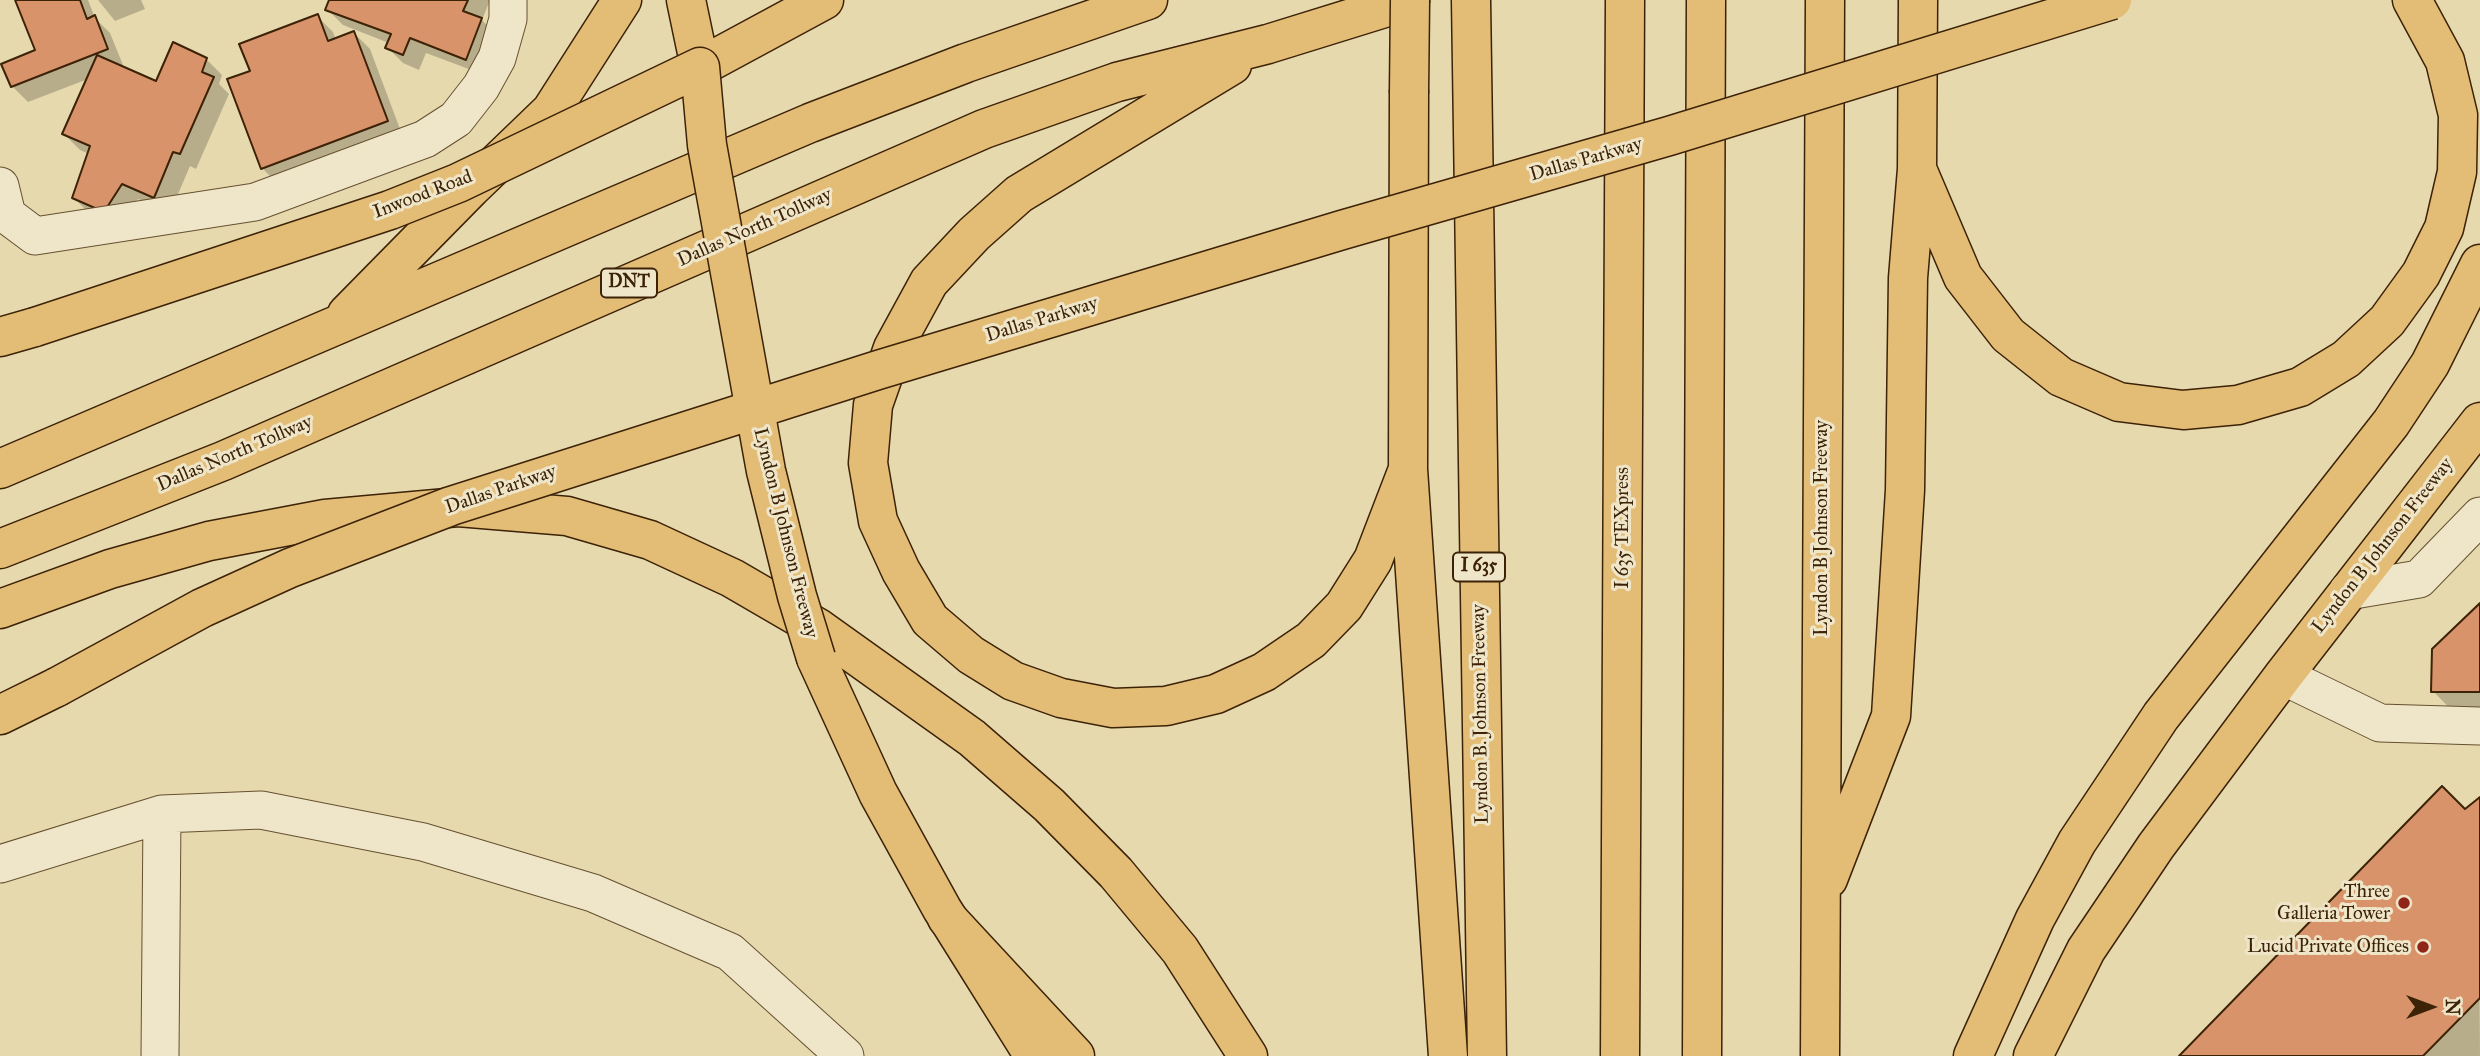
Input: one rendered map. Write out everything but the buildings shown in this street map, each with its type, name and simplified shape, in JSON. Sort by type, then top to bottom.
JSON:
[{"type":"main road","points":[[334,328],[471,188],[551,111],[622,0]]},
{"type":"main road","name":"Lyndon B Johnson Freeway","points":[[686,0],[700,67],[707,145],[755,408],[791,571],[816,658],[878,793],[944,914],[1034,1056]]},
{"type":"main road","name":"Inwood Road","points":[[18,332],[291,243],[435,192],[540,146],[700,67],[824,0]]},
{"type":"main road","points":[[0,469],[810,123],[966,63],[1148,0]]},
{"type":"main road","points":[[1410,0],[1408,469],[1448,1056]]},
{"type":"main road","name":"Dallas North Tollway","points":[[0,549],[223,461],[984,129],[1117,82],[1268,44],[1410,0]]},
{"type":"main road","name":"Lyndon B. Johnson Freeway","points":[[1471,0],[1487,1056]]},
{"type":"main road","name":"I 635 TEXpress","points":[[1620,1056],[1625,0]]},
{"type":"main road","name":"Lyndon B Johnson Freeway","points":[[1820,1056],[1825,0]]},
{"type":"main road","points":[[1820,901],[1891,716],[1905,490],[1908,278],[1917,169],[1918,0]]},
{"type":"main road","name":"Dallas Parkway","points":[[0,715],[202,608],[290,568],[451,506],[755,408],[1342,230],[1669,136],[2112,0]]},
{"type":"main road","points":[[1917,169],[1963,277],[2008,335],[2062,377],[2119,402],[2183,410],[2238,405],[2300,387],[2346,359],[2387,321],[2421,274],[2444,228],[2456,172],[2458,115],[2445,61],[2412,0]]},
{"type":"main road","points":[[1702,1056],[1706,5]]},
{"type":"main road","points":[[1268,44],[1019,194],[974,234],[929,282],[893,348],[873,405],[868,463],[878,522],[901,571],[930,620],[971,655],[1013,681],[1062,698],[1113,708],[1166,706],[1228,689],[1264,671],[1311,640],[1345,606],[1373,560],[1408,469]]},
{"type":"main road","points":[[1973,1056],[2035,919],[2077,842],[2161,716],[2391,423],[2430,364],[2480,264]]},
{"type":"main road","name":"Lyndon B Johnson Freeway","points":[[2033,1056],[2087,950],[2156,846],[2283,676],[2480,422]]},
{"type":"main road","points":[[0,609],[110,569],[209,541],[325,519],[458,507],[567,516],[650,540],[732,578],[818,628],[972,738],[1049,805],[1116,873],[1180,950],[1248,1056]]},
{"type":"main road","points":[[944,914],[1075,1056]]},
{"type":"lane","points":[[0,186],[7,215],[35,236],[256,202],[425,139],[456,119],[481,87],[497,58],[508,19],[509,0]]},
{"type":"lane","points":[[2348,591],[2419,579],[2480,516]]},
{"type":"lane","points":[[2283,676],[2380,723],[2480,726]]},
{"type":"lane","points":[[0,864],[162,814],[261,810],[422,842],[593,893],[730,952],[845,1056]]},
{"type":"lane","points":[[160,1056],[162,814]]},
{"type":"place","name":"Three Galleria Tower","points":[[2404,903]]},
{"type":"place","name":"Lucid Private Offices","points":[[2423,947]]}]
